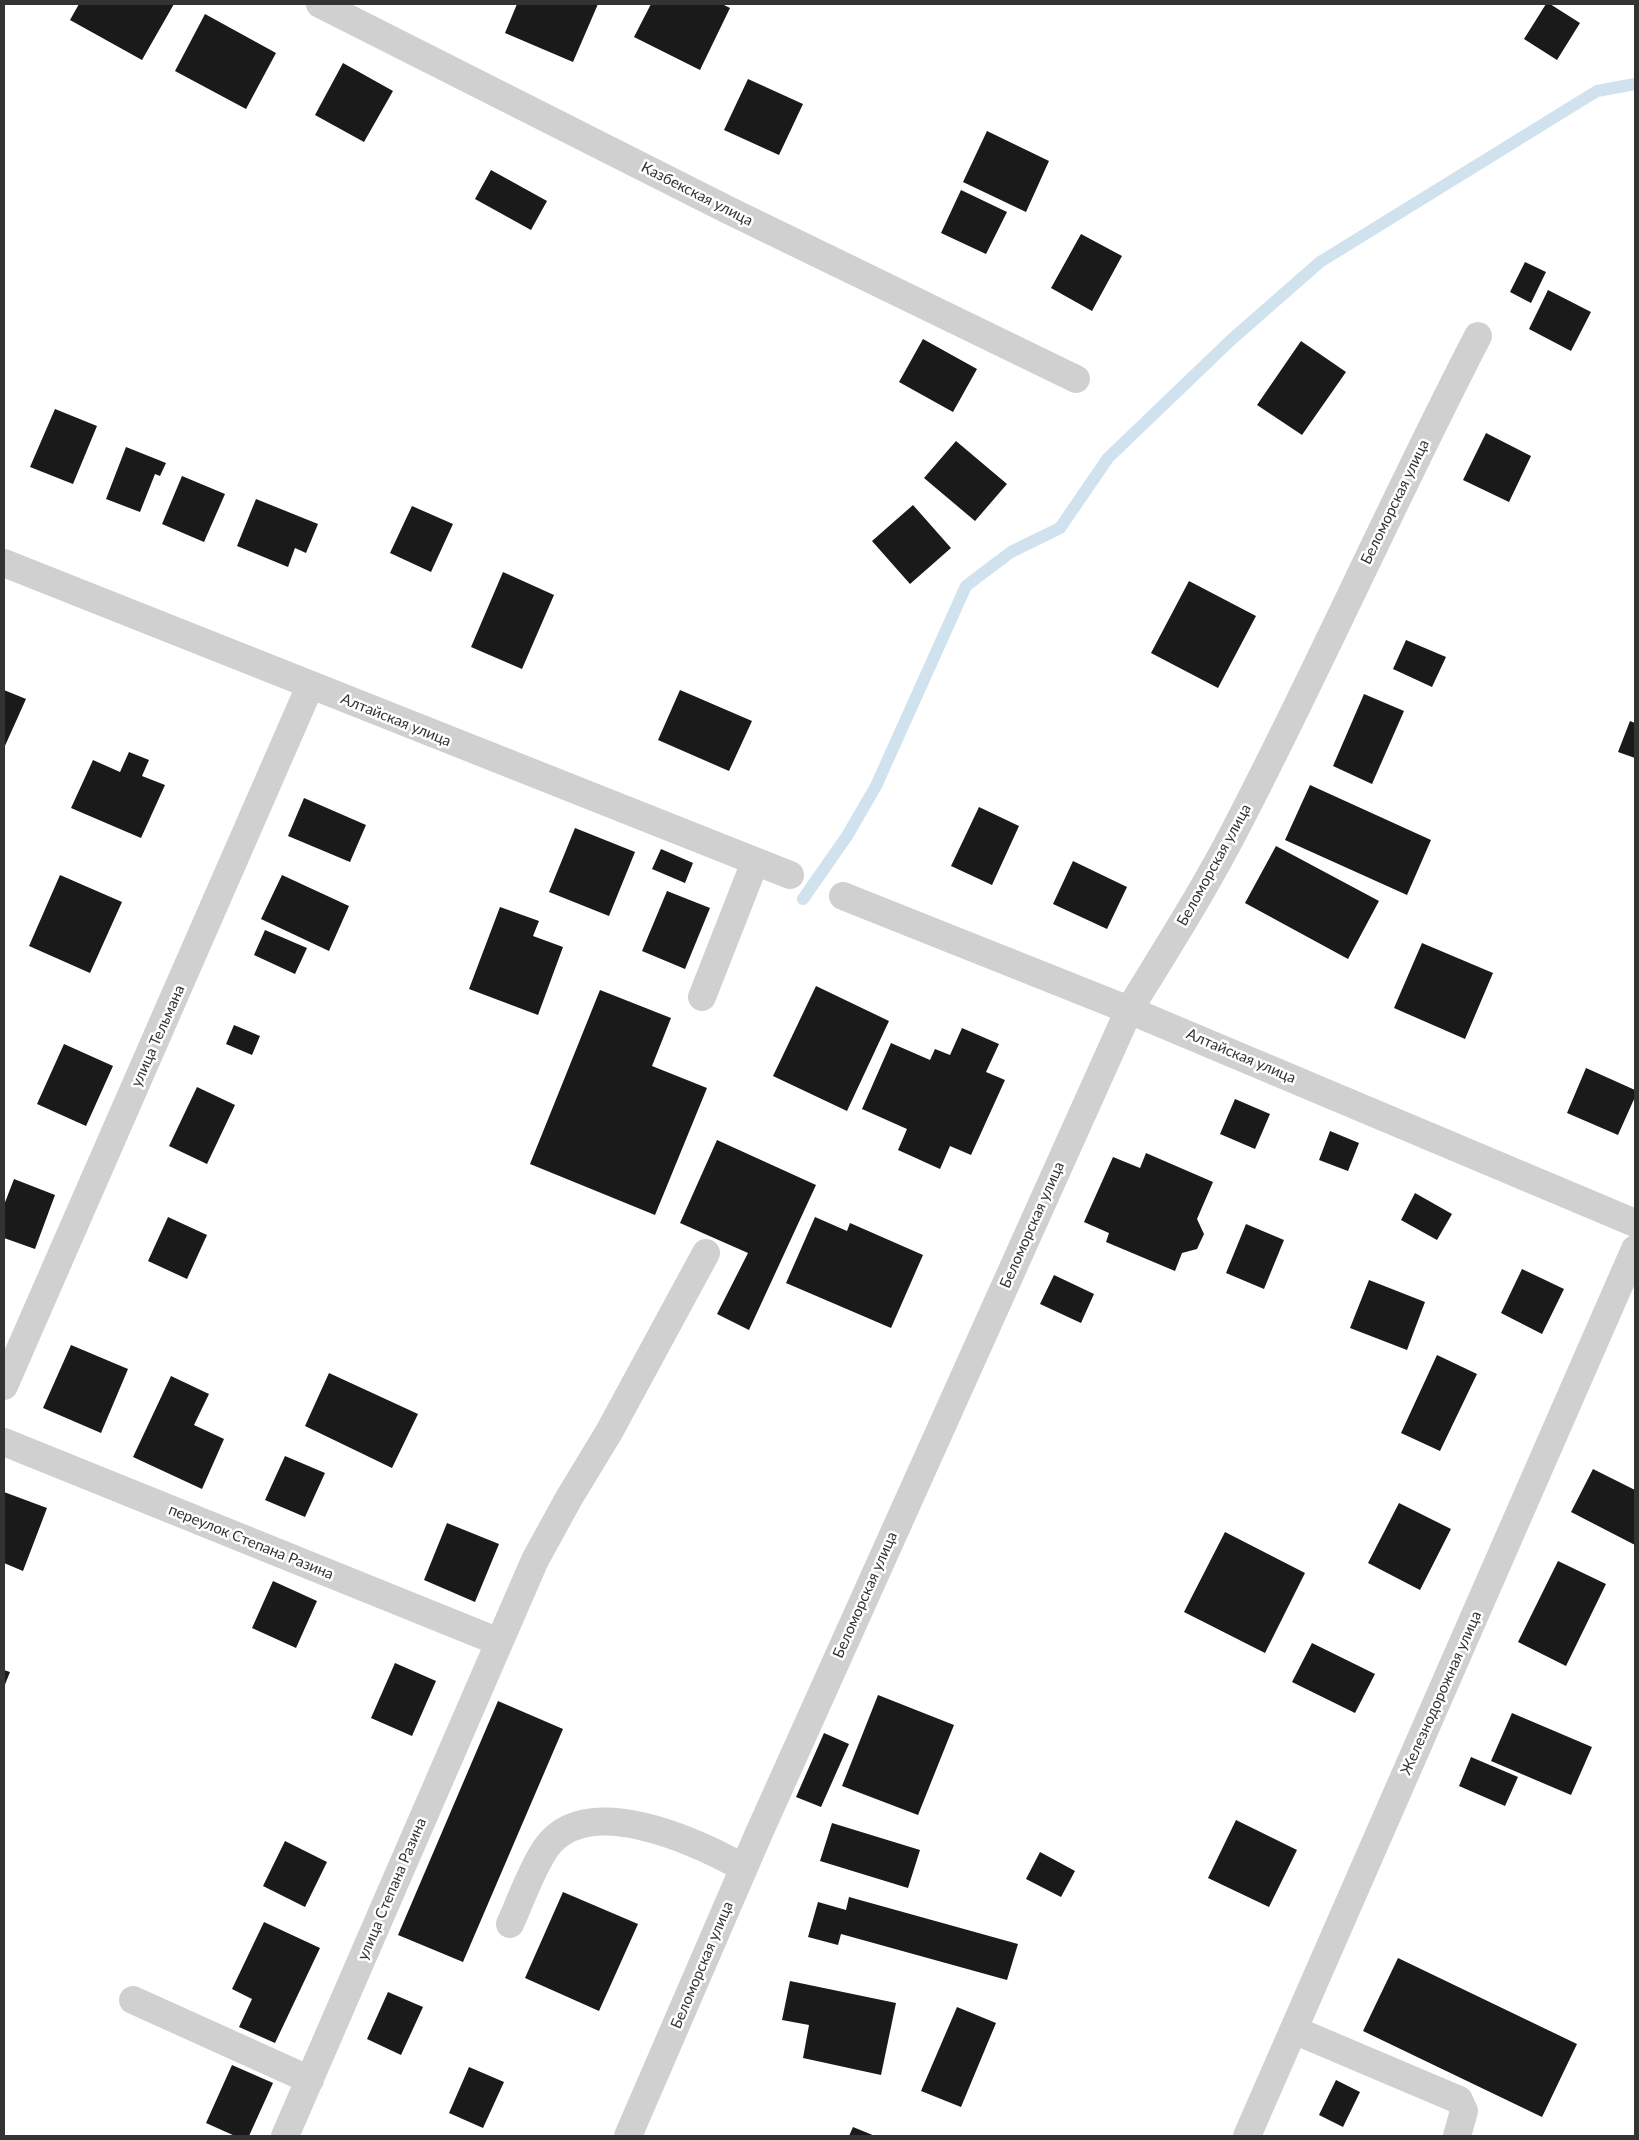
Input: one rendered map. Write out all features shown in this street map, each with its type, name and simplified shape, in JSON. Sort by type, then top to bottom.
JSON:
[{"type":"street","name":"Казбекская улица","points":[[320,4],[728,210],[1076,379]]},
{"type":"street","name":"Беломорская улица","points":[[628,2136],[744,1868],[1129,1010],[1188,914],[1239,823],[1440,409],[1478,336]]},
{"type":"street","name":"Алтайская улица","points":[[4,563],[310,686],[755,862],[790,874]]},
{"type":"street","name":"улица Тельмана","points":[[4,1386],[310,686]]},
{"type":"street","points":[[702,997],[755,862]]},
{"type":"street","name":"Алтайская улица","points":[[843,896],[1129,1010],[1635,1223]]},
{"type":"street","name":"Железнодорожная улица","points":[[1247,2136],[1635,1249]]},
{"type":"street","name":"улица Степана Разина","points":[[286,2136],[535,1560],[569,1498],[609,1432],[706,1253]]},
{"type":"street","name":"переулок Степана Разина","points":[[4,1442],[499,1642]]},
{"type":"street","points":[[510,1924],[546,1848],[561,1834],[585,1823],[607,1821],[648,1828],[713,1851],[744,1868]]},
{"type":"street","points":[[133,2000],[310,2080]]},
{"type":"street","points":[[1294,2030],[1458,2100],[1464,2111],[1457,2136]]},
{"type":"building","points":[[79,4],[174,4],[142,60],[70,20]]},
{"type":"building","points":[[517,4],[598,4],[573,62],[505,33]]},
{"type":"building","points":[[651,4],[722,4],[730,8],[700,70],[634,37]]},
{"type":"building","points":[[1546,4],[1550,4],[1580,23],[1557,60],[1524,39]]},
{"type":"building","points":[[205,14],[276,53],[246,109],[175,71]]},
{"type":"building","points":[[343,63],[393,91],[364,142],[315,115]]},
{"type":"building","points":[[748,79],[803,104],[779,155],[724,130]]},
{"type":"building","points":[[987,131],[1049,161],[1026,212],[963,182]]},
{"type":"building","points":[[491,170],[547,201],[531,230],[475,199]]},
{"type":"building","points":[[961,190],[1007,212],[986,254],[941,233]]},
{"type":"building","points":[[1081,234],[1122,256],[1092,311],[1051,288]]},
{"type":"building","points":[[1525,262],[1546,272],[1531,303],[1510,292]]},
{"type":"building","points":[[1548,290],[1591,312],[1571,351],[1529,329]]},
{"type":"building","points":[[923,339],[977,369],[953,412],[899,382]]},
{"type":"building","points":[[1301,341],[1346,372],[1302,435],[1257,405]]},
{"type":"building","points":[[55,409],[97,426],[73,484],[30,467]]},
{"type":"building","points":[[1486,433],[1531,456],[1509,502],[1463,480]]},
{"type":"building","points":[[956,441],[1007,484],[975,521],[924,478]]},
{"type":"building","points":[[126,447],[166,463],[160,476],[155,474],[140,512],[106,499]]},
{"type":"building","points":[[182,476],[225,494],[204,542],[162,524]]},
{"type":"building","points":[[256,499],[318,524],[306,553],[295,548],[288,567],[237,546]]},
{"type":"building","points":[[913,505],[951,548],[910,584],[872,541]]},
{"type":"building","points":[[412,506],[453,524],[431,572],[390,553]]},
{"type":"building","points":[[503,572],[554,595],[522,669],[471,647]]},
{"type":"building","points":[[1189,581],[1256,616],[1218,688],[1151,653]]},
{"type":"building","points":[[1406,640],[1446,657],[1432,687],[1393,669]]},
{"type":"building","points":[[4,690],[26,699],[4,748]]},
{"type":"building","points":[[680,690],[752,721],[729,771],[658,740]]},
{"type":"building","points":[[1364,694],[1404,711],[1372,784],[1333,766]]},
{"type":"building","points":[[1630,721],[1635,723],[1635,758],[1618,752]]},
{"type":"building","points":[[129,752],[149,760],[142,776],[165,785],[141,838],[71,808],[93,760],[120,772]]},
{"type":"building","points":[[1310,785],[1431,840],[1407,895],[1285,840]]},
{"type":"building","points":[[304,798],[366,825],[350,862],[288,836]]},
{"type":"building","points":[[979,807],[1019,826],[992,885],[951,866]]},
{"type":"building","points":[[575,828],[635,852],[609,916],[549,892]]},
{"type":"building","points":[[1276,846],[1379,901],[1348,959],[1245,903]]},
{"type":"building","points":[[661,849],[693,863],[685,883],[652,869]]},
{"type":"building","points":[[1073,861],[1127,887],[1107,929],[1053,904]]},
{"type":"building","points":[[60,875],[122,902],[90,973],[29,946]]},
{"type":"building","points":[[282,875],[349,906],[329,951],[261,919]]},
{"type":"building","points":[[667,891],[710,908],[685,969],[642,951]]},
{"type":"building","points":[[500,907],[539,921],[533,936],[563,947],[538,1015],[469,989]]},
{"type":"building","points":[[265,930],[307,948],[295,974],[254,955]]},
{"type":"building","points":[[1422,943],[1493,973],[1465,1039],[1394,1008]]},
{"type":"building","points":[[816,986],[889,1021],[847,1111],[773,1076]]},
{"type":"building","points":[[600,990],[671,1018],[652,1066],[707,1088],[655,1215],[530,1164]]},
{"type":"building","points":[[234,1025],[260,1036],[252,1055],[226,1044]]},
{"type":"building","points":[[962,1028],[999,1044],[986,1072],[1005,1080],[971,1155],[950,1146],[940,1169],[898,1150],[907,1129],[862,1109],[891,1043],[930,1060],[935,1049],[950,1055]]},
{"type":"building","points":[[64,1044],[113,1066],[86,1126],[37,1104]]},
{"type":"building","points":[[1586,1068],[1635,1090],[1635,1097],[1618,1135],[1567,1113]]},
{"type":"building","points":[[197,1087],[235,1105],[207,1164],[169,1146]]},
{"type":"building","points":[[1235,1099],[1270,1114],[1255,1149],[1220,1134]]},
{"type":"building","points":[[1330,1131],[1359,1143],[1348,1171],[1319,1160]]},
{"type":"building","points":[[717,1140],[816,1185],[749,1330],[717,1314],[748,1253],[680,1223]]},
{"type":"building","points":[[1146,1153],[1213,1182],[1197,1219],[1204,1234],[1197,1249],[1182,1253],[1175,1271],[1106,1242],[1109,1233],[1084,1222],[1113,1157],[1140,1168]]},
{"type":"building","points":[[14,1179],[55,1195],[35,1249],[4,1238],[4,1205]]},
{"type":"building","points":[[1415,1193],[1452,1214],[1437,1240],[1401,1220]]},
{"type":"building","points":[[168,1217],[207,1235],[187,1279],[148,1261]]},
{"type":"building","points":[[815,1217],[847,1231],[850,1223],[923,1255],[891,1328],[786,1283]]},
{"type":"building","points":[[1246,1224],[1284,1240],[1264,1289],[1226,1273]]},
{"type":"building","points":[[1522,1269],[1564,1289],[1542,1334],[1501,1313]]},
{"type":"building","points":[[1054,1275],[1094,1294],[1081,1323],[1040,1304]]},
{"type":"building","points":[[1369,1280],[1425,1302],[1407,1350],[1350,1328]]},
{"type":"building","points":[[71,1345],[128,1369],[101,1433],[43,1408]]},
{"type":"building","points":[[1437,1355],[1477,1374],[1440,1451],[1401,1433]]},
{"type":"building","points":[[329,1373],[418,1414],[392,1468],[305,1426]]},
{"type":"building","points":[[171,1376],[209,1394],[194,1425],[224,1439],[202,1489],[133,1457]]},
{"type":"building","points":[[285,1456],[325,1473],[305,1517],[265,1500]]},
{"type":"building","points":[[1593,1469],[1635,1490],[1635,1545],[1571,1512]]},
{"type":"building","points":[[4,1492],[47,1508],[23,1571],[4,1563]]},
{"type":"building","points":[[1399,1503],[1451,1529],[1420,1590],[1368,1563]]},
{"type":"building","points":[[447,1523],[499,1544],[475,1602],[424,1580]]},
{"type":"building","points":[[1225,1532],[1305,1573],[1265,1653],[1184,1612]]},
{"type":"building","points":[[1558,1561],[1606,1584],[1566,1666],[1518,1642]]},
{"type":"building","points":[[273,1581],[317,1601],[296,1648],[252,1628]]},
{"type":"building","points":[[1312,1643],[1375,1674],[1355,1713],[1292,1682]]},
{"type":"building","points":[[395,1663],[436,1681],[412,1736],[371,1718]]},
{"type":"building","points":[[4,1670],[10,1672],[4,1687]]},
{"type":"building","points":[[878,1695],[954,1725],[918,1815],[842,1786]]},
{"type":"building","points":[[498,1701],[563,1729],[463,1962],[398,1935]]},
{"type":"building","points":[[1512,1713],[1592,1747],[1571,1795],[1491,1761]]},
{"type":"building","points":[[824,1733],[849,1744],[821,1807],[796,1797]]},
{"type":"building","points":[[1471,1757],[1518,1777],[1505,1806],[1459,1786]]},
{"type":"building","points":[[1236,1820],[1297,1850],[1269,1907],[1208,1878]]},
{"type":"building","points":[[832,1823],[920,1850],[908,1888],[820,1861]]},
{"type":"building","points":[[285,1841],[327,1862],[305,1907],[263,1886]]},
{"type":"building","points":[[1040,1852],[1075,1871],[1061,1897],[1026,1879]]},
{"type":"building","points":[[563,1892],[638,1924],[599,2011],[525,1978]]},
{"type":"building","points":[[849,1897],[1018,1944],[1007,1980],[841,1934],[838,1945],[808,1937],[818,1902],[846,1910]]},
{"type":"building","points":[[264,1922],[320,1948],[275,2043],[239,2027],[252,1999],[232,1989]]},
{"type":"building","points":[[1398,1958],[1577,2044],[1542,2117],[1363,2031]]},
{"type":"building","points":[[790,1981],[896,2003],[881,2075],[803,2058],[809,2025],[782,2020]]},
{"type":"building","points":[[388,1992],[423,2007],[401,2055],[367,2039]]},
{"type":"building","points":[[957,2007],[996,2023],[961,2107],[921,2091]]},
{"type":"building","points":[[232,2065],[273,2083],[249,2136],[235,2136],[206,2123]]},
{"type":"building","points":[[469,2067],[504,2082],[483,2128],[449,2113]]},
{"type":"building","points":[[1336,2080],[1360,2092],[1343,2127],[1319,2115]]},
{"type":"building","points":[[853,2127],[875,2136],[849,2136]]},
{"type":"waterway","points":[[803,899],[847,836],[876,786],[966,586],[1011,552],[1060,528],[1108,458],[1231,340],[1320,262],[1597,91],[1635,84]]}]
